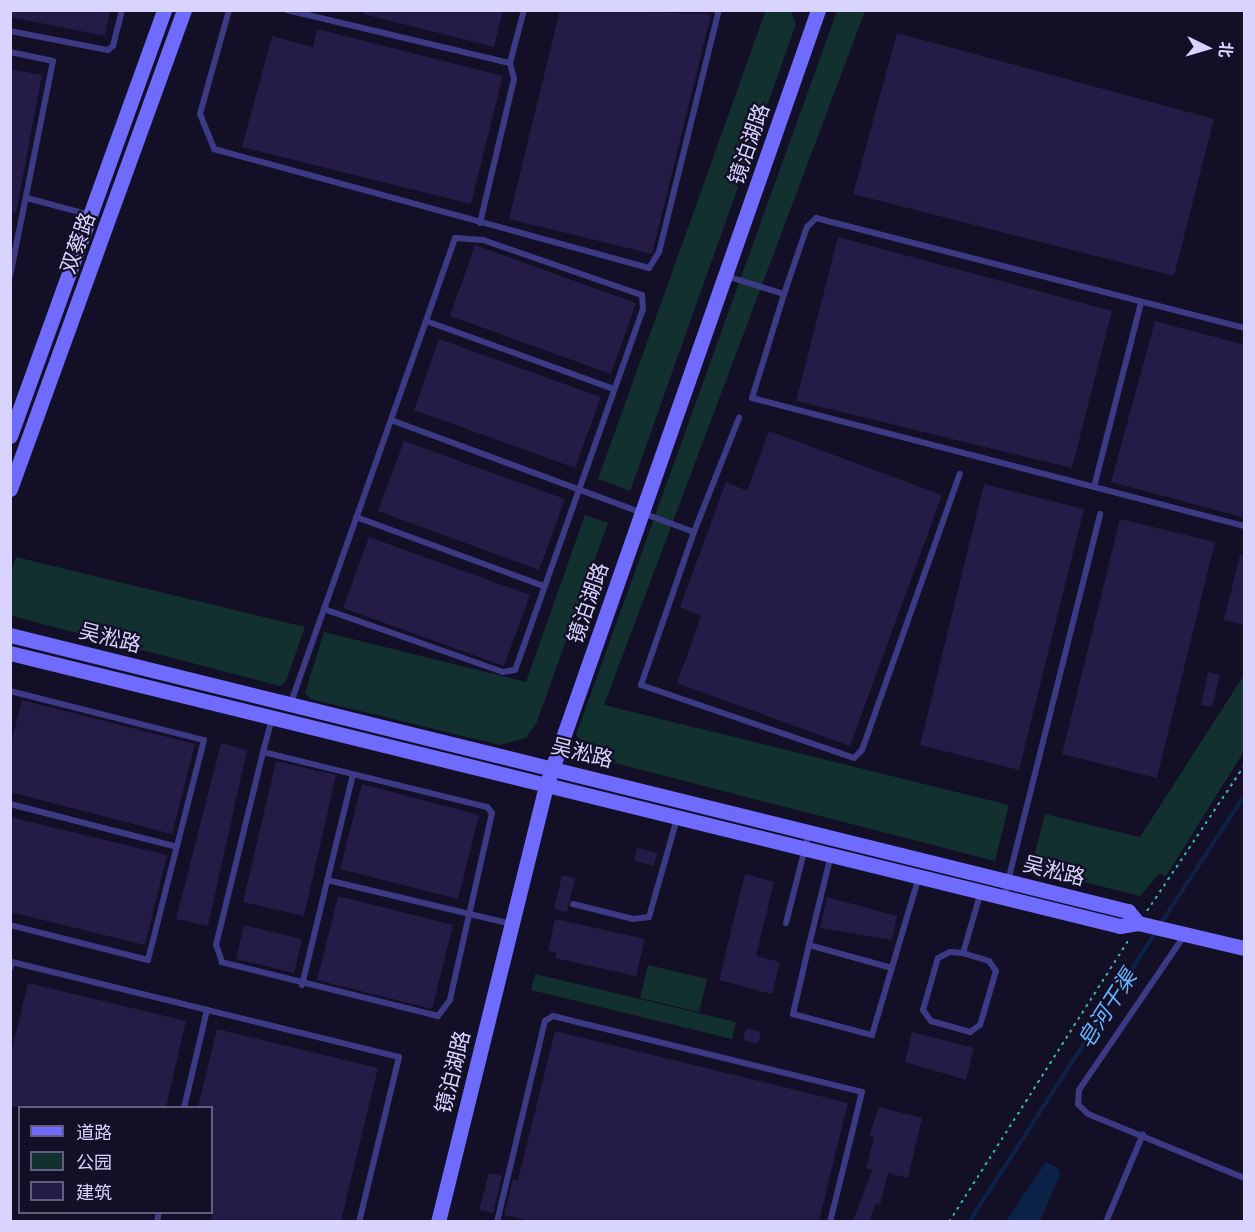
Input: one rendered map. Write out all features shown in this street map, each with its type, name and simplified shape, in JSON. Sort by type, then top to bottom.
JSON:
[{"type":"main road","name":"双蔡路","points":[[10,436],[164,10]]},
{"type":"main road","name":"双蔡路","points":[[10,489],[184,10]]},
{"type":"main road","name":"镜泊湖路","points":[[439,1221],[546,786],[818,10]]},
{"type":"main road","name":"吴淞路","points":[[10,635],[1128,911],[1138,923]]},
{"type":"main road","name":"吴淞路","points":[[10,653],[1120,926],[1138,923],[1245,948]]},
{"type":"lane","points":[[10,31],[108,50],[113,46],[122,10]]},
{"type":"lane","points":[[229,10],[200,114],[214,149],[649,268],[659,252],[719,10]]},
{"type":"lane","points":[[287,10],[510,63]]},
{"type":"lane","points":[[480,223],[514,79],[510,63],[524,10]]},
{"type":"lane","points":[[10,52],[53,61],[10,277]]},
{"type":"lane","points":[[27,198],[90,215]]},
{"type":"lane","points":[[1245,328],[816,218],[807,227],[752,398],[1245,526]]},
{"type":"lane","points":[[263,752],[487,807],[492,821],[450,1000],[438,1016],[231,968],[222,962],[216,945],[263,752],[278,718],[290,704],[455,238],[462,236],[642,295],[643,309],[544,586],[510,672],[324,609]]},
{"type":"lane","points":[[725,275],[784,294]]},
{"type":"lane","points":[[1094,487],[1141,302]]},
{"type":"lane","points":[[426,321],[614,389]]},
{"type":"lane","points":[[739,418],[694,532],[641,685],[854,758],[862,750],[960,474]]},
{"type":"lane","points":[[391,420],[694,532]]},
{"type":"lane","points":[[1004,897],[1100,514]]},
{"type":"lane","points":[[356,517],[544,586]]},
{"type":"lane","points":[[10,691],[204,740],[148,960],[10,925]]},
{"type":"lane","points":[[302,985],[353,774]]},
{"type":"lane","points":[[10,804],[177,847]]},
{"type":"lane","points":[[573,904],[633,919],[649,916],[677,818]]},
{"type":"lane","points":[[786,923],[809,831]]},
{"type":"lane","points":[[831,854],[793,1014],[872,1035],[920,875]]},
{"type":"lane","points":[[327,880],[511,924]]},
{"type":"lane","points":[[963,953],[981,891]]},
{"type":"lane","points":[[1186,934],[1079,1090],[1078,1104],[1088,1114],[1143,1134],[1245,1178]]},
{"type":"lane","points":[[808,945],[892,968]]},
{"type":"lane","points":[[950,952],[963,953],[989,961],[996,971],[980,1025],[970,1032],[931,1021],[923,1010],[938,958],[950,952]]},
{"type":"lane","points":[[10,969],[12,962],[399,1057],[359,1221]]},
{"type":"lane","points":[[184,1106],[207,1010]]},
{"type":"lane","points":[[497,1221],[545,1021],[553,1016],[862,1092],[830,1221]]},
{"type":"lane","points":[[1106,1221],[1143,1134]]},
{"type":"path","points":[[949,1221],[1072,1036],[1138,923],[1245,766]]},
{"type":"green space","points":[[766,10],[791,12],[796,24],[630,491],[598,479]]},
{"type":"green space","points":[[837,11],[865,11],[604,705],[1009,805],[995,861],[607,761],[591,752],[576,735]]},
{"type":"green space","points":[[585,515],[608,523],[537,722],[526,738],[500,745],[311,699],[305,693],[324,632],[526,682]]},
{"type":"green space","points":[[16,557],[305,627],[286,681],[280,686],[12,616],[11,573]]},
{"type":"green space","points":[[1244,675],[1244,751],[1166,876],[1160,873],[1140,896],[1031,869],[1045,814],[1140,837]]},
{"type":"green space","points":[[648,965],[707,979],[699,1012],[640,998]]},
{"type":"green space","points":[[535,974],[736,1022],[732,1039],[531,990]]},
{"type":"water","points":[[1046,1162],[1058,1168],[1060,1175],[1040,1221],[1006,1221]]},
{"type":"building","points":[[10,10],[110,10],[105,36],[10,17]]},
{"type":"building","points":[[364,10],[503,10],[494,47],[363,14]]},
{"type":"building","points":[[560,10],[711,14],[652,254],[509,219]]},
{"type":"building","points":[[317,29],[503,76],[471,204],[242,147],[272,36],[313,47]]},
{"type":"building","points":[[897,33],[1214,119],[1174,276],[853,194]]},
{"type":"building","points":[[10,69],[42,75],[16,213],[10,212]]},
{"type":"building","points":[[838,237],[1112,311],[1072,468],[796,401]]},
{"type":"building","points":[[475,245],[636,303],[611,374],[450,316]]},
{"type":"building","points":[[1155,321],[1245,345],[1245,518],[1111,482]]},
{"type":"building","points":[[439,339],[601,397],[575,468],[414,410]]},
{"type":"building","points":[[769,431],[942,495],[850,746],[677,683],[701,616],[680,607],[726,482],[747,491]]},
{"type":"building","points":[[404,441],[565,499],[539,570],[378,511]]},
{"type":"building","points":[[984,484],[1084,509],[1019,770],[920,745]]},
{"type":"building","points":[[1120,519],[1215,542],[1157,778],[1062,754]]},
{"type":"building","points":[[369,537],[530,595],[504,666],[343,608]]},
{"type":"building","points":[[1240,555],[1245,555],[1245,625],[1224,620]]},
{"type":"building","points":[[1208,672],[1220,675],[1212,707],[1201,705]]},
{"type":"building","points":[[22,700],[195,744],[172,834],[10,792],[10,747]]},
{"type":"building","points":[[221,743],[247,750],[208,926],[176,919]]},
{"type":"building","points":[[276,761],[336,775],[304,916],[243,902]]},
{"type":"building","points":[[362,784],[479,815],[458,899],[340,869]]},
{"type":"building","points":[[10,817],[167,855],[145,945],[10,912]]},
{"type":"building","points":[[637,848],[657,853],[654,866],[634,861]]},
{"type":"building","points":[[745,874],[774,882],[756,956],[780,962],[772,994],[719,980]]},
{"type":"building","points":[[562,875],[575,878],[567,912],[554,909]]},
{"type":"building","points":[[338,896],[453,925],[432,1009],[317,980]]},
{"type":"building","points":[[827,897],[897,916],[892,940],[820,928]]},
{"type":"building","points":[[555,919],[645,939],[636,976],[555,958],[556,952],[548,951]]},
{"type":"building","points":[[244,925],[302,939],[294,973],[236,959]]},
{"type":"building","points":[[28,983],[186,1021],[166,1106],[10,1107],[10,1057]]},
{"type":"building","points":[[746,1028],[761,1032],[758,1044],[743,1040]]},
{"type":"building","points":[[217,1029],[378,1068],[341,1221],[212,1221],[213,1106],[198,1106]]},
{"type":"building","points":[[555,1031],[848,1103],[819,1221],[531,1221],[504,1215],[513,1179],[518,1180]]},
{"type":"building","points":[[912,1032],[974,1048],[966,1080],[905,1062]]},
{"type":"building","points":[[879,1107],[922,1118],[908,1178],[888,1173],[880,1205],[875,1204],[870,1221],[853,1221],[872,1170],[866,1168],[874,1137],[869,1136]]},
{"type":"building","points":[[489,1173],[502,1176],[493,1213],[479,1210]]},
{"type":"waterway","name":"皂河干渠","points":[[1161,923],[1244,796]]},
{"type":"waterway","name":"皂河干渠","points":[[969,1222],[1156,932]]}]
